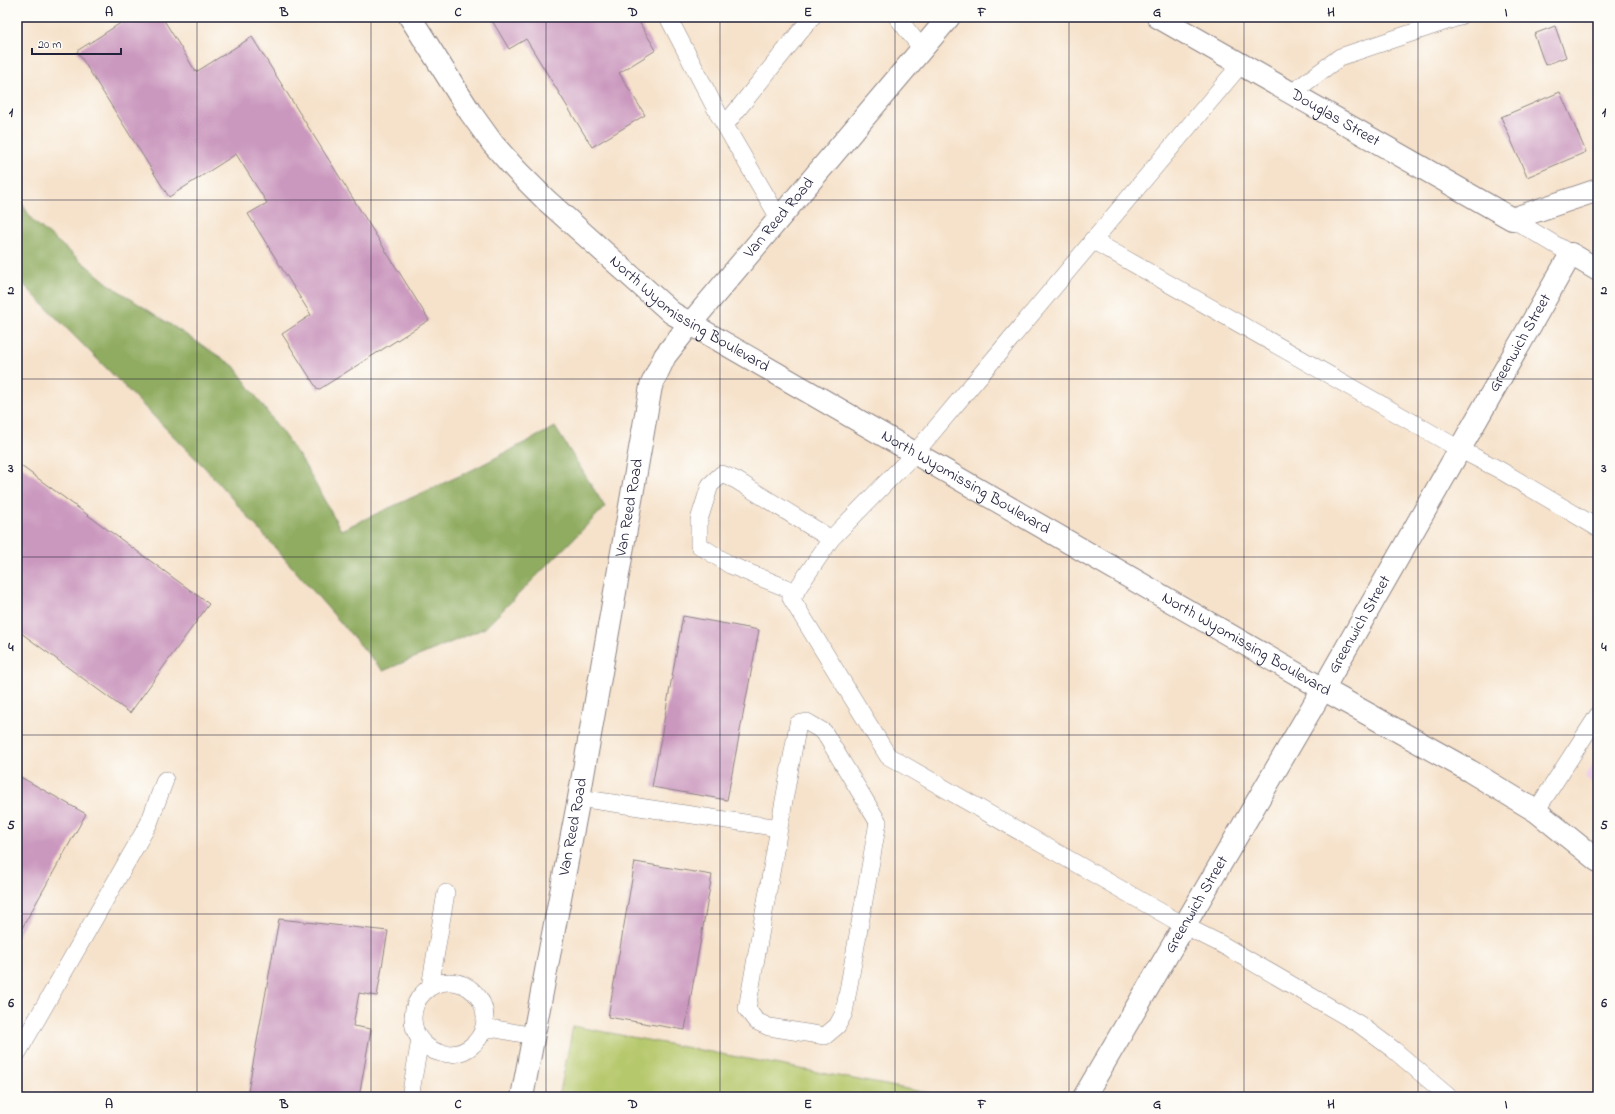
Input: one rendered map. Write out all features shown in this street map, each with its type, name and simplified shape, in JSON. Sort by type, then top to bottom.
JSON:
[{"type":"street","name":"North Wyomissing Boulevard","points":[[410,17],[470,112],[493,144],[546,200],[672,313],[1323,689],[1470,771],[1536,811],[1598,861]]},
{"type":"street","name":"Van Reed Road","points":[[522,1097],[579,798],[651,386],[665,356],[690,324],[949,17]]},
{"type":"street","name":"Douglas Street","points":[[1158,17],[1512,219]]},
{"type":"street","points":[[1512,219],[1598,190]]},
{"type":"street","points":[[1571,254],[1598,270]]},
{"type":"street","name":"Greenwich Street","points":[[1084,1097],[1323,689],[1571,254]]},
{"type":"lane","points":[[668,17],[725,125],[779,218]]},
{"type":"lane","points":[[725,125],[812,17]]},
{"type":"lane","points":[[897,17],[922,50]]},
{"type":"lane","points":[[1292,93],[1340,58],[1459,17]]},
{"type":"lane","points":[[1241,64],[915,453],[831,539],[791,598],[888,756],[1185,926],[1221,944],[1359,1024],[1394,1050],[1449,1097]]},
{"type":"lane","points":[[1512,219],[1571,254]]},
{"type":"lane","points":[[1092,240],[1460,450],[1498,469],[1598,528]]},
{"type":"lane","points":[[796,592],[730,565],[699,545],[698,520],[710,485],[722,474],[736,480],[831,539]]},
{"type":"lane","points":[[1536,811],[1598,715]]},
{"type":"lane","points":[[806,722],[824,732],[878,822],[844,1013],[837,1026],[825,1036],[769,1027],[756,1021],[747,1009],[779,828],[798,724],[806,722]]},
{"type":"lane","points":[[17,1054],[149,823],[165,780]]},
{"type":"lane","points":[[579,798],[779,828]]},
{"type":"lane","points":[[430,987],[446,893]]},
{"type":"lane","points":[[441,982],[454,982],[466,985],[476,992],[483,1002],[486,1014],[485,1027],[473,1046],[462,1052],[451,1055],[439,1053],[429,1048],[420,1040],[415,1029],[413,1018],[415,1006],[421,995],[430,987],[441,982]]},
{"type":"lane","points":[[485,1027],[534,1036]]},
{"type":"lane","points":[[410,1097],[420,1040]]},
{"type":"shaded area","points":[[1598,757],[1598,788],[1585,777]]},
{"type":"green space","points":[[17,196],[33,221],[111,286],[234,366],[302,460],[341,530],[470,471],[555,427],[605,507],[485,628],[383,671],[206,469],[17,278]]},
{"type":"green space","points":[[573,1026],[949,1097],[559,1097]]},
{"type":"building","points":[[130,17],[162,17],[196,72],[252,37],[429,320],[318,390],[282,334],[311,315],[248,214],[267,203],[236,154],[169,197],[77,51]]},
{"type":"building","points":[[490,17],[636,17],[656,50],[619,73],[645,115],[592,147],[526,39],[509,49]]},
{"type":"building","points":[[1555,26],[1566,57],[1545,65],[1534,34]]},
{"type":"building","points":[[1560,92],[1586,152],[1527,177],[1501,117]]},
{"type":"building","points":[[17,463],[209,604],[130,713],[17,630]]},
{"type":"building","points":[[683,616],[759,630],[727,800],[652,787]]},
{"type":"building","points":[[17,775],[86,814],[17,937]]},
{"type":"building","points":[[635,862],[712,875],[685,1030],[608,1017]]},
{"type":"building","points":[[279,919],[388,931],[377,996],[359,993],[353,1026],[371,1029],[359,1097],[247,1097]]}]
